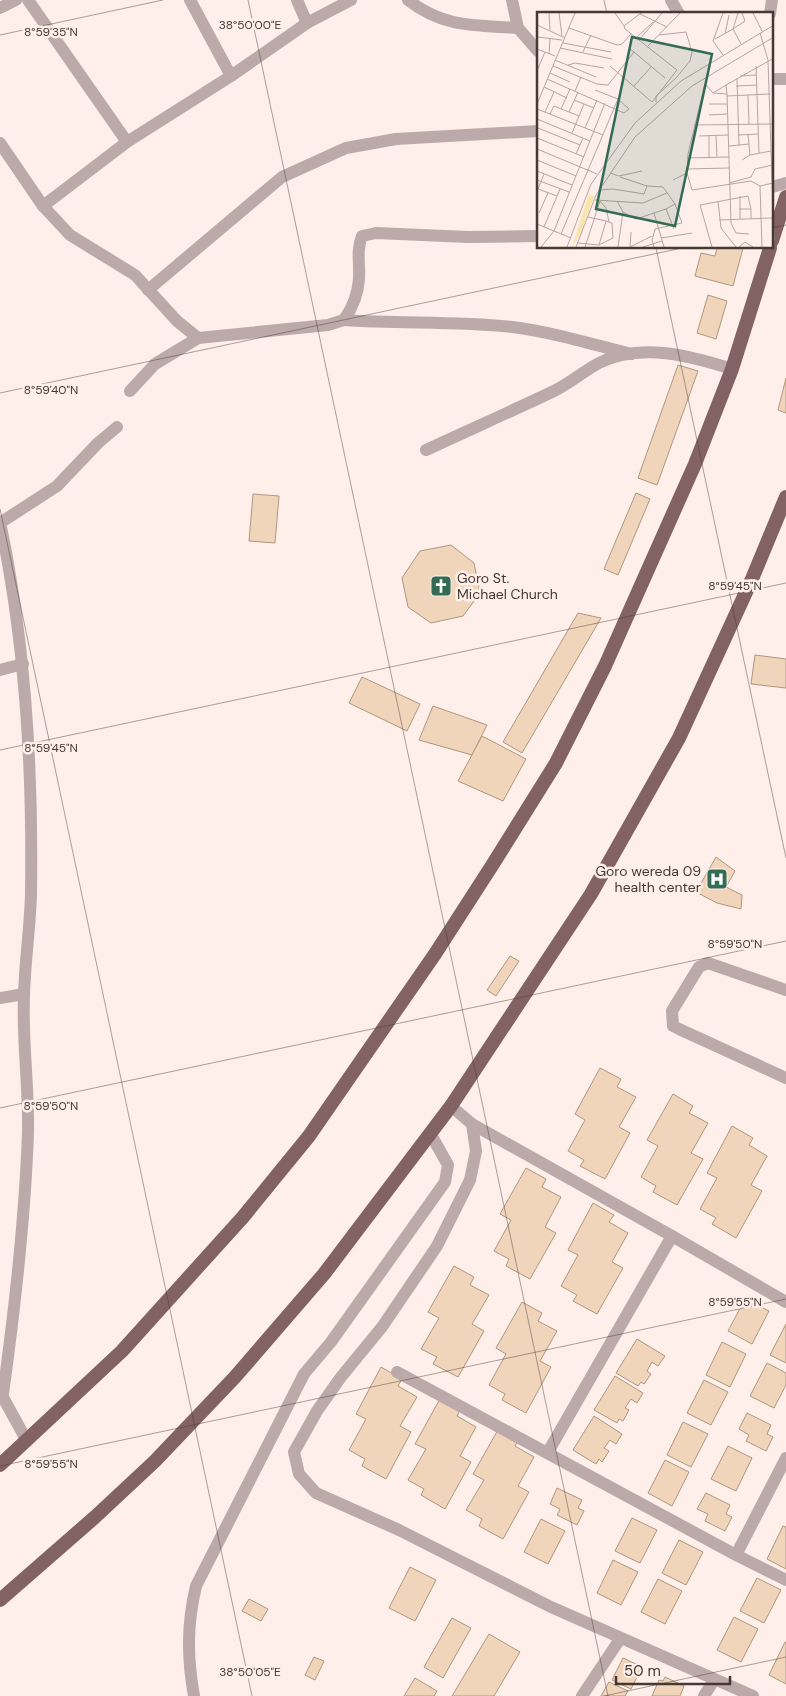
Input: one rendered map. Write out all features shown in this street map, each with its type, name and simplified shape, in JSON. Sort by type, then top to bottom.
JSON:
[{"type":"highway","points":[[774,235],[786,197]]},
{"type":"highway","points":[[0,1465],[122,1351],[243,1217],[309,1136],[435,954],[556,763],[613,649],[695,464],[732,369],[770,249]]},
{"type":"highway","points":[[0,1600],[95,1517],[154,1461],[235,1377],[324,1274],[451,1106],[591,894],[679,738],[752,579],[786,497]]},
{"type":"street","points":[[0,8],[16,0]]},
{"type":"street","points":[[28,0],[127,142]]},
{"type":"street","points":[[190,0],[231,76]]},
{"type":"street","points":[[297,0],[307,23]]},
{"type":"street","points":[[43,206],[127,142],[231,76],[307,23],[351,0]]},
{"type":"street","points":[[408,0],[425,14],[453,23],[518,28]]},
{"type":"street","points":[[512,0],[518,28],[537,50]]},
{"type":"street","points":[[671,0],[678,12]]},
{"type":"street","points":[[148,290],[282,177],[346,148],[396,139],[537,131]]},
{"type":"street","points":[[0,142],[43,206],[70,235],[135,275],[177,321],[198,338]]},
{"type":"street","points":[[344,320],[353,306],[359,279],[357,249],[362,236],[376,233],[468,237],[537,236]]},
{"type":"street","points":[[130,391],[155,364],[198,338],[328,325],[344,320],[381,323],[440,322],[513,327],[572,338],[631,354]]},
{"type":"street","points":[[426,450],[557,390],[600,363],[631,354],[666,353],[692,356],[732,369]]},
{"type":"street","points":[[27,1441],[1,1393],[19,1277],[28,1130],[23,1041],[24,994],[31,896],[31,784],[23,664],[4,564],[0,522],[57,486],[98,443],[117,427]]},
{"type":"street","points":[[0,670],[23,664]]},
{"type":"street","points":[[786,990],[708,963],[700,967],[672,1011],[673,1026],[678,1029],[786,1078]]},
{"type":"street","points":[[0,998],[24,994]]},
{"type":"street","points":[[451,1106],[472,1124],[786,1302]]},
{"type":"street","points":[[472,1124],[476,1150],[470,1180],[437,1246],[382,1327],[341,1377],[317,1411],[294,1452],[299,1474],[316,1492],[399,1530],[478,1571],[620,1639],[749,1695]]},
{"type":"street","points":[[194,1696],[187,1645],[189,1615],[196,1586],[304,1374],[331,1342],[446,1182],[448,1165],[430,1133]]},
{"type":"street","points":[[548,1452],[672,1236]]},
{"type":"street","points":[[397,1372],[786,1580]]},
{"type":"street","points":[[736,1554],[786,1458]]},
{"type":"street","points":[[582,1696],[620,1639]]},
{"type":"street","points":[[704,1696],[714,1680]]},
{"type":"building","points":[[717,249],[743,249],[733,286],[695,276],[701,253],[715,256]]},
{"type":"building","points":[[708,295],[727,301],[716,339],[697,333]]},
{"type":"building","points":[[678,365],[698,371],[657,485],[638,478]]},
{"type":"building","points":[[786,378],[786,413],[778,410]]},
{"type":"building","points":[[636,493],[650,499],[618,575],[604,569]]},
{"type":"building","points":[[253,494],[279,496],[275,543],[249,541]]},
{"type":"building","name":"Goro St. Michael Church","points":[[451,545],[474,563],[480,593],[463,616],[431,623],[408,607],[402,578],[420,551]]},
{"type":"building","points":[[578,613],[601,618],[522,753],[503,742]]},
{"type":"building","points":[[755,655],[786,659],[786,688],[751,684]]},
{"type":"building","points":[[362,677],[420,704],[407,731],[349,703]]},
{"type":"building","points":[[433,706],[487,725],[472,755],[419,740]]},
{"type":"building","points":[[482,736],[526,759],[503,801],[458,781]]},
{"type":"building","name":"Goro wereda 09 health center","points":[[716,857],[735,871],[726,887],[742,895],[741,909],[717,903],[696,892]]},
{"type":"building","points":[[510,956],[519,961],[496,996],[487,990]]},
{"type":"building","points":[[600,1068],[621,1079],[617,1087],[636,1097],[619,1127],[630,1133],[605,1179],[580,1166],[584,1160],[568,1151],[585,1120],[575,1114]]},
{"type":"building","points":[[673,1094],[693,1106],[689,1113],[708,1123],[691,1153],[703,1159],[677,1205],[653,1192],[656,1186],[641,1177],[658,1146],[647,1140]]},
{"type":"building","points":[[732,1126],[753,1138],[749,1145],[767,1156],[751,1185],[762,1191],[736,1238],[712,1224],[716,1218],[700,1209],[717,1178],[707,1173]]},
{"type":"building","points":[[526,1168],[546,1179],[542,1187],[561,1197],[545,1227],[556,1233],[530,1279],[506,1266],[509,1259],[494,1251],[511,1220],[500,1214]]},
{"type":"building","points":[[593,1203],[614,1215],[609,1222],[628,1233],[612,1262],[623,1268],[597,1314],[573,1301],[577,1295],[561,1286],[578,1255],[568,1250]]},
{"type":"building","points":[[454,1266],[474,1277],[470,1285],[489,1295],[472,1324],[484,1331],[458,1377],[433,1364],[437,1357],[421,1349],[439,1318],[428,1312]]},
{"type":"building","points":[[745,1299],[769,1311],[752,1344],[728,1331]]},
{"type":"building","points":[[522,1302],[542,1313],[538,1321],[557,1331],[540,1361],[551,1367],[526,1413],[502,1400],[505,1394],[489,1385],[506,1354],[496,1348]]},
{"type":"building","points":[[786,1324],[786,1363],[770,1355]]},
{"type":"building","points":[[637,1339],[665,1356],[658,1366],[652,1362],[647,1371],[651,1374],[644,1384],[641,1382],[638,1386],[616,1373]]},
{"type":"building","points":[[722,1342],[746,1354],[730,1387],[706,1375]]},
{"type":"building","points":[[767,1363],[786,1373],[786,1385],[774,1408],[750,1396]]},
{"type":"building","points":[[381,1367],[402,1379],[398,1386],[417,1397],[400,1426],[411,1432],[386,1479],[362,1466],[365,1459],[349,1450],[366,1419],[356,1414]]},
{"type":"building","points":[[615,1376],[643,1393],[637,1403],[631,1399],[625,1408],[629,1410],[623,1421],[619,1419],[617,1423],[594,1410]]},
{"type":"building","points":[[704,1380],[728,1392],[711,1425],[687,1413]]},
{"type":"building","points":[[441,1397],[461,1409],[457,1416],[476,1427],[460,1456],[471,1462],[445,1509],[421,1495],[424,1489],[408,1480],[426,1449],[415,1444]]},
{"type":"building","points":[[747,1413],[771,1425],[767,1434],[773,1437],[766,1451],[746,1441],[749,1435],[739,1429]]},
{"type":"building","points":[[594,1416],[622,1434],[616,1444],[610,1440],[604,1448],[609,1451],[602,1462],[599,1459],[596,1464],[573,1450]]},
{"type":"building","points":[[683,1422],[708,1434],[691,1467],[667,1455]]},
{"type":"building","points":[[499,1428],[519,1439],[515,1446],[534,1457],[518,1486],[529,1492],[503,1539],[479,1526],[482,1519],[466,1510],[484,1480],[473,1474]]},
{"type":"building","points":[[728,1446],[752,1458],[736,1491],[711,1479]]},
{"type":"building","points":[[665,1460],[689,1472],[672,1506],[648,1493]]},
{"type":"building","points":[[557,1488],[582,1500],[578,1508],[584,1511],[577,1525],[557,1515],[560,1509],[550,1504]]},
{"type":"building","points":[[706,1493],[730,1505],[726,1514],[732,1517],[725,1531],[705,1521],[708,1514],[697,1509]]},
{"type":"building","points":[[632,1518],[657,1530],[640,1563],[615,1551]]},
{"type":"building","points":[[541,1519],[565,1531],[548,1564],[524,1552]]},
{"type":"building","points":[[783,1526],[786,1527],[786,1569],[767,1559]]},
{"type":"building","points":[[679,1540],[703,1552],[686,1585],[662,1573]]},
{"type":"building","points":[[613,1560],[638,1572],[621,1605],[597,1593]]},
{"type":"building","points":[[410,1567],[436,1580],[415,1621],[389,1608]]},
{"type":"building","points":[[757,1578],[781,1590],[764,1623],[740,1611]]},
{"type":"building","points":[[658,1579],[682,1591],[665,1624],[641,1612]]},
{"type":"building","points":[[249,1599],[268,1609],[261,1621],[242,1611]]},
{"type":"building","points":[[734,1617],[758,1629],[741,1662],[717,1650]]},
{"type":"building","points":[[452,1618],[471,1628],[443,1678],[424,1667]]},
{"type":"building","points":[[489,1634],[520,1652],[494,1696],[452,1696]]},
{"type":"building","points":[[786,1642],[786,1684],[769,1675]]},
{"type":"building","points":[[314,1657],[324,1661],[315,1680],[305,1675]]},
{"type":"building","points":[[623,1658],[642,1667],[631,1689],[612,1680]]},
{"type":"building","points":[[665,1677],[684,1686],[680,1696],[652,1696],[659,1680],[663,1681]]},
{"type":"building","points":[[415,1678],[437,1691],[434,1696],[404,1696]]},
{"type":"building","points":[[609,1682],[628,1691],[625,1696],[601,1696]]},
{"type":"place","name":"Goro St. Michael Church","points":[[441,586]]},
{"type":"place","name":"Goro wereda 09 health center","points":[[717,879]]}]
